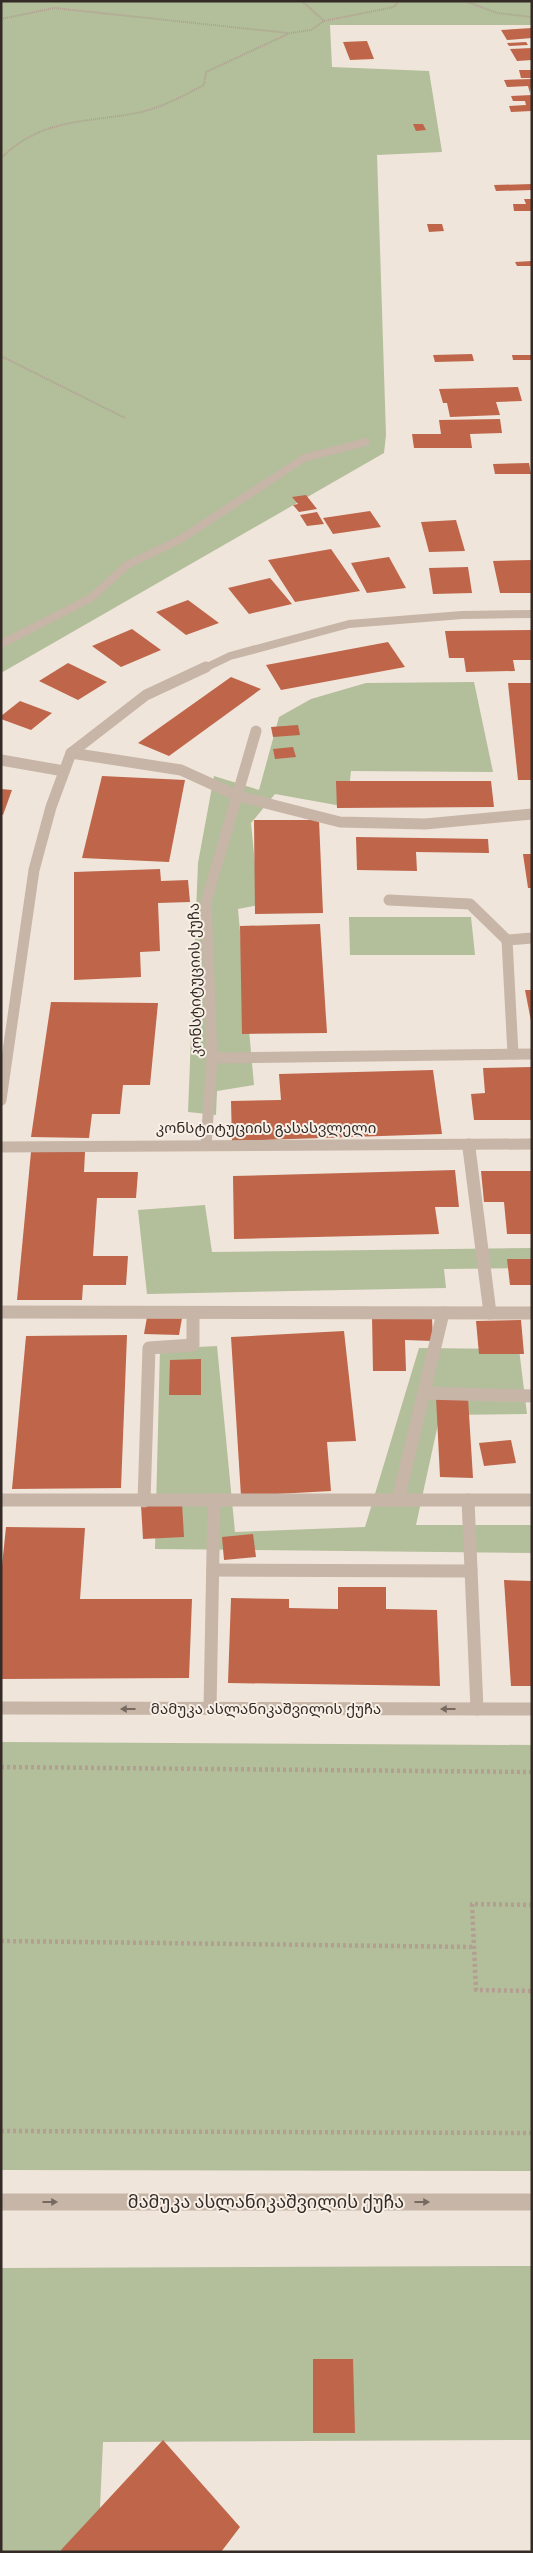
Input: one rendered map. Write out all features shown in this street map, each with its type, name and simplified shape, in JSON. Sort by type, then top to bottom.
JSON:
[{"type":"street","points":[[1,644],[91,598],[127,565],[181,540],[304,458],[325,451],[366,442]]},
{"type":"street","points":[[1,1100],[34,870],[51,807],[71,753],[146,695],[230,656],[349,624],[462,615],[532,614]]},
{"type":"street","name":"კონსტიტუციის ქუჩა","points":[[206,1144],[212,1058],[206,902],[256,731]]},
{"type":"street","points":[[71,753],[181,770],[238,796],[340,822],[425,824],[532,814]]},
{"type":"street","points":[[1,760],[64,771]]},
{"type":"street","points":[[389,900],[470,904],[507,940],[513,1054]]},
{"type":"street","points":[[507,940],[532,938]]},
{"type":"street","points":[[212,1058],[532,1054]]},
{"type":"street","name":"კონსტიტუციის გასასვლელი","points":[[1,1147],[206,1144],[532,1144]]},
{"type":"street","points":[[469,1144],[490,1313]]},
{"type":"street","points":[[1,1312],[532,1314]]},
{"type":"street","points":[[144,1501],[149,1348],[193,1345],[193,1313]]},
{"type":"street","points":[[398,1500],[443,1313]]},
{"type":"street","points":[[425,1393],[532,1396]]},
{"type":"street","points":[[1,1500],[532,1500]]},
{"type":"street","points":[[210,1709],[214,1500]]},
{"type":"street","points":[[468,1500],[477,1709]]},
{"type":"street","points":[[213,1570],[471,1572]]},
{"type":"street","name":"მამუკა ასლანიკაშვილის ქუჩა","points":[[1,1708],[532,1709]]},
{"type":"street","name":"მამუკა ასლანიკაშვილის ქუჩა","points":[[1,2202],[532,2202]]},
{"type":"path","points":[[302,1],[324,21]]},
{"type":"path","points":[[1,19],[54,8],[290,33],[311,30],[324,21],[394,7],[399,1]]},
{"type":"path","points":[[465,1],[497,13],[532,17]]},
{"type":"path","points":[[1,158],[18,141],[45,127],[138,113],[172,102],[204,85],[206,72],[290,33]]},
{"type":"path","points":[[1,356],[125,418]]},
{"type":"path","points":[[1,1767],[532,1772]]},
{"type":"path","points":[[532,1905],[472,1904],[476,1990],[532,1991]]},
{"type":"path","points":[[1,1940],[474,1947]]},
{"type":"path","points":[[1,2132],[532,2133]]},
{"type":"green space","points":[[1,1],[532,1],[532,25],[330,25],[332,67],[429,71],[442,152],[377,155],[386,435],[384,453],[1,673]]},
{"type":"green space","points":[[474,682],[493,772],[351,771],[347,807],[275,794],[251,823],[259,905],[238,909],[254,1085],[217,1091],[216,1115],[188,1112],[198,863],[214,776],[259,790],[279,717],[311,699],[366,683]]},
{"type":"green space","points":[[349,917],[471,917],[475,955],[350,955]]},
{"type":"green space","points":[[205,1205],[212,1252],[532,1248],[532,1268],[444,1269],[446,1288],[147,1294],[138,1210]]},
{"type":"green space","points":[[217,1346],[235,1532],[365,1527],[419,1348],[519,1349],[527,1414],[440,1415],[416,1525],[532,1525],[532,1553],[155,1549],[160,1349]]},
{"type":"green space","points":[[1,1742],[532,1745],[532,2171],[1,2170]]},
{"type":"green space","points":[[532,2266],[532,2440],[103,2442],[98,2552],[1,2552],[1,2268]]},
{"type":"building","points":[[532,28],[532,38],[507,40],[501,30]]},
{"type":"building","points":[[367,41],[374,59],[350,60],[343,42]]},
{"type":"building","points":[[526,42],[528,45],[509,46],[507,43]]},
{"type":"building","points":[[532,48],[532,60],[517,61],[510,49]]},
{"type":"building","points":[[519,70],[532,70],[532,78],[521,78]]},
{"type":"building","points":[[532,79],[530,93],[528,86],[507,87],[504,80]]},
{"type":"building","points":[[532,95],[532,111],[511,112],[509,106],[526,105],[525,101],[513,101],[511,96]]},
{"type":"building","points":[[413,124],[423,124],[426,130],[416,131]]},
{"type":"building","points":[[532,184],[532,190],[496,191],[494,185]]},
{"type":"building","points":[[524,199],[532,199],[532,211],[514,211],[513,204],[526,204]]},
{"type":"building","points":[[427,224],[442,224],[444,231],[429,232]]},
{"type":"building","points":[[532,261],[532,266],[517,266],[515,262]]},
{"type":"building","points":[[472,354],[474,361],[435,362],[433,355]]},
{"type":"building","points":[[512,355],[532,355],[532,360],[513,360]]},
{"type":"building","points":[[518,387],[522,401],[496,402],[500,415],[450,417],[447,403],[443,403],[439,389]]},
{"type":"building","points":[[500,419],[502,433],[470,434],[472,448],[414,448],[412,434],[441,434],[439,420]]},
{"type":"building","points":[[529,463],[531,474],[495,474],[493,464]]},
{"type":"building","points":[[306,495],[317,509],[299,512],[293,505],[298,504],[292,497]]},
{"type":"building","points":[[370,511],[381,527],[333,534],[323,518]]},
{"type":"building","points":[[317,512],[324,524],[307,526],[300,515]]},
{"type":"building","points":[[456,520],[465,551],[429,552],[421,522]]},
{"type":"building","points":[[331,549],[360,591],[295,602],[268,560]]},
{"type":"building","points":[[389,557],[406,588],[367,593],[351,563]]},
{"type":"building","points":[[532,560],[532,593],[500,593],[493,561]]},
{"type":"building","points":[[468,567],[472,593],[433,594],[429,568]]},
{"type":"building","points":[[270,578],[292,604],[249,614],[228,588]]},
{"type":"building","points":[[188,600],[219,623],[186,635],[156,612]]},
{"type":"building","points":[[132,629],[161,650],[121,667],[92,646]]},
{"type":"building","points":[[532,630],[532,660],[513,660],[515,671],[466,672],[464,658],[449,658],[445,631]]},
{"type":"building","points":[[388,642],[405,667],[281,690],[266,665]]},
{"type":"building","points":[[68,663],[107,682],[78,700],[39,681]]},
{"type":"building","points":[[231,677],[261,689],[169,756],[138,743]]},
{"type":"building","points":[[508,683],[532,683],[532,780],[518,780]]},
{"type":"building","points":[[20,701],[52,713],[31,730],[1,719],[1,716]]},
{"type":"building","points":[[298,725],[300,735],[273,737],[271,727]]},
{"type":"building","points":[[293,747],[296,757],[275,759],[273,749]]},
{"type":"building","points":[[102,776],[185,780],[169,862],[82,858]]},
{"type":"building","points":[[336,781],[491,781],[494,807],[337,808]]},
{"type":"building","points":[[1,789],[12,790],[3,815],[1,814]]},
{"type":"building","points":[[254,820],[319,820],[323,913],[255,914]]},
{"type":"building","points":[[356,837],[488,839],[489,853],[416,852],[417,871],[357,870]]},
{"type":"building","points":[[523,854],[532,854],[532,888],[528,888]]},
{"type":"building","points":[[160,869],[161,881],[188,880],[190,902],[158,903],[160,951],[140,952],[141,977],[74,980],[74,872]]},
{"type":"building","points":[[320,924],[327,1033],[242,1034],[240,926]]},
{"type":"building","points":[[525,990],[532,990],[532,1021],[531,1021]]},
{"type":"building","points":[[51,1002],[158,1003],[150,1085],[123,1085],[120,1114],[92,1114],[89,1138],[31,1137]]},
{"type":"building","points":[[532,1067],[532,1120],[474,1120],[471,1094],[485,1093],[483,1068]]},
{"type":"building","points":[[433,1070],[442,1134],[232,1141],[231,1101],[281,1100],[279,1074]]},
{"type":"building","points":[[31,1152],[85,1152],[84,1172],[138,1172],[136,1198],[97,1198],[93,1256],[128,1256],[126,1285],[83,1285],[82,1300],[17,1300]]},
{"type":"building","points":[[455,1170],[459,1207],[435,1207],[439,1234],[234,1239],[233,1176]]},
{"type":"building","points":[[481,1171],[532,1171],[532,1234],[507,1234],[504,1202],[484,1202]]},
{"type":"building","points":[[507,1259],[532,1259],[532,1285],[510,1285]]},
{"type":"building","points":[[147,1317],[182,1318],[179,1335],[144,1334]]},
{"type":"building","points":[[372,1317],[432,1318],[433,1341],[405,1340],[406,1371],[373,1371]]},
{"type":"building","points":[[521,1320],[524,1354],[479,1354],[476,1321]]},
{"type":"building","points":[[344,1331],[356,1441],[327,1442],[331,1491],[241,1496],[231,1337]]},
{"type":"building","points":[[127,1335],[121,1488],[12,1489],[26,1336]]},
{"type":"building","points":[[201,1359],[201,1395],[169,1395],[170,1360]]},
{"type":"building","points":[[436,1397],[468,1398],[473,1478],[440,1477]]},
{"type":"building","points":[[511,1440],[516,1463],[484,1466],[479,1443]]},
{"type":"building","points":[[182,1503],[184,1537],[143,1539],[141,1505]]},
{"type":"building","points":[[6,1527],[85,1528],[80,1599],[192,1599],[189,1678],[1,1679],[1,1575]]},
{"type":"building","points":[[253,1534],[256,1557],[224,1560],[222,1537]]},
{"type":"building","points":[[504,1580],[532,1581],[532,1686],[511,1686]]},
{"type":"building","points":[[338,1587],[386,1587],[386,1609],[437,1610],[440,1686],[228,1683],[231,1598],[289,1599],[289,1608],[338,1609]]},
{"type":"building","points":[[313,2359],[353,2359],[355,2433],[313,2433]]},
{"type":"building","points":[[163,2440],[240,2527],[221,2552],[63,2552],[61,2550]]}]
